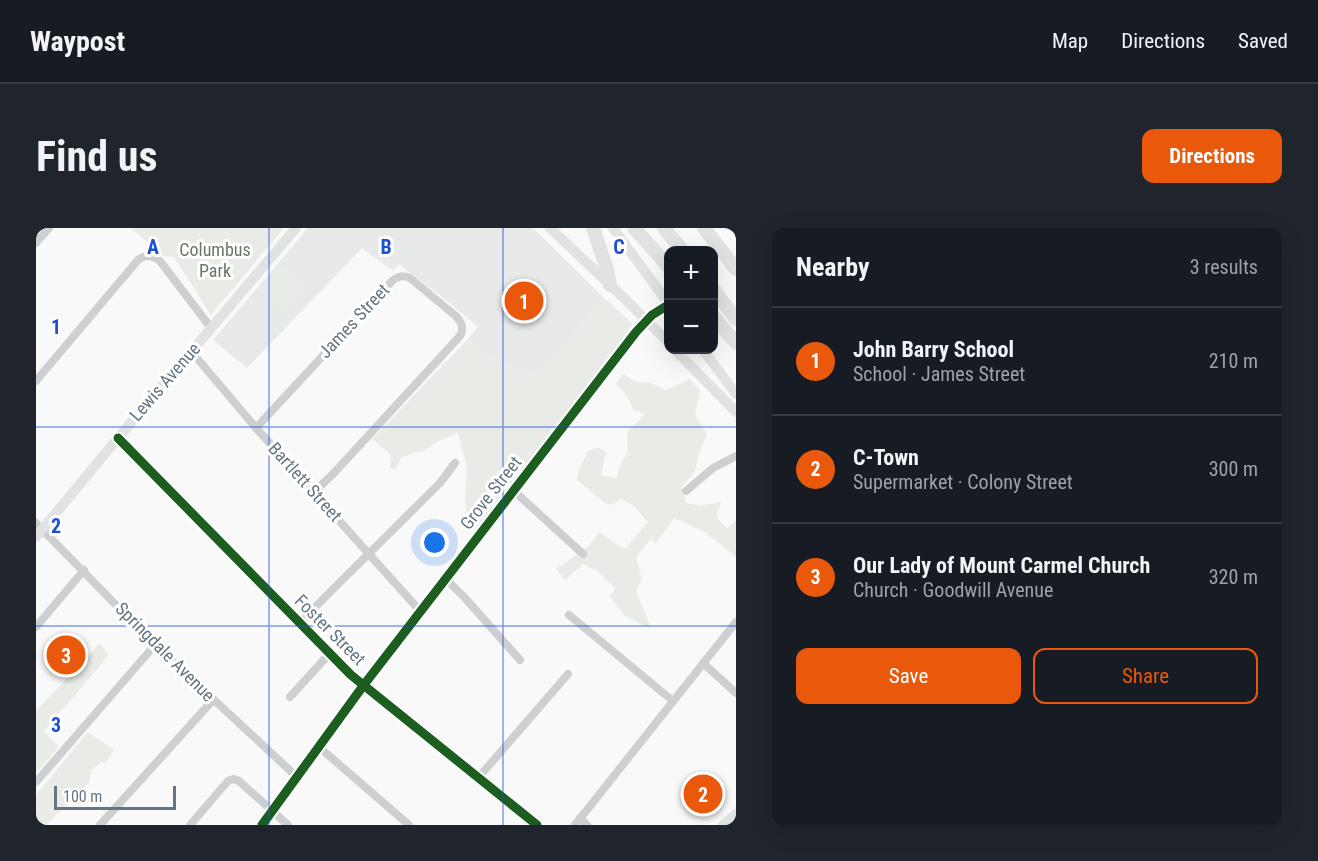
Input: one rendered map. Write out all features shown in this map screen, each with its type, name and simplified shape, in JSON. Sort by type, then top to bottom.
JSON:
[{"type":"highway","points":[[593,228],[607,268],[610,285]]},
{"type":"highway","points":[[634,228],[664,261]]},
{"type":"highway","points":[[664,228],[679,246]]},
{"type":"highway","points":[[704,228],[736,269]]},
{"type":"highway","points":[[718,295],[736,319]]},
{"type":"highway","points":[[718,322],[736,343]]},
{"type":"main road","name":"Lewis Avenue","points":[[38,529],[296,228]]},
{"type":"main road","points":[[550,228],[664,337]]},
{"type":"main road","points":[[613,228],[666,300]]},
{"type":"main road","points":[[679,354],[736,412]]},
{"type":"main road","points":[[706,354],[736,394]]},
{"type":"main road","points":[[723,825],[736,814]]},
{"type":"street","points":[[36,243],[49,228]]},
{"type":"street","points":[[36,381],[143,256],[149,255],[160,261],[212,328]]},
{"type":"street","name":"James Street","points":[[256,428],[398,276],[410,278],[457,317],[463,330],[460,336],[314,492]]},
{"type":"street","name":"Grove Street","points":[[262,825],[363,686],[514,490],[646,320],[664,307]]},
{"type":"street","name":"Bartlett Street","points":[[191,351],[256,428],[421,612]]},
{"type":"street","name":"Foster Street","points":[[117,438],[363,686],[537,825]]},
{"type":"street","points":[[686,491],[713,468],[736,456]]},
{"type":"street","points":[[300,622],[440,483],[455,463]]},
{"type":"street","points":[[514,490],[583,555]]},
{"type":"street","name":"Springdale Avenue","points":[[38,529],[84,570],[155,645],[297,777]]},
{"type":"street","points":[[36,627],[84,570]]},
{"type":"street","points":[[446,579],[520,660]]},
{"type":"street","points":[[569,615],[674,701]]},
{"type":"street","points":[[587,825],[578,822],[736,622]]},
{"type":"street","points":[[36,782],[155,645]]},
{"type":"street","points":[[290,697],[330,653]]},
{"type":"street","points":[[703,663],[736,693]]},
{"type":"street","points":[[478,778],[568,674]]},
{"type":"street","points":[[100,825],[213,700]]},
{"type":"street","points":[[319,747],[408,825]]},
{"type":"street","points":[[190,825],[228,782],[234,779],[288,825]]},
{"type":"shaded area","points":[[308,228],[533,228],[604,298],[537,376],[498,363],[468,339],[478,327],[451,304],[399,264],[393,271],[362,248],[247,368],[213,340]]},
{"type":"green space","name":"Columbus Park","points":[[131,228],[284,228],[211,315],[174,257],[163,256]]},
{"type":"green space","points":[[283,264],[308,286],[284,313],[259,291]]},
{"type":"green space","points":[[604,298],[633,324],[480,530],[467,518],[465,501],[467,467],[458,433],[437,442],[424,451],[401,458],[395,470],[390,468],[391,455],[372,439],[468,339],[498,363],[537,376]]},
{"type":"green space","points":[[623,374],[635,382],[651,383],[666,390],[690,379],[700,391],[695,415],[707,434],[694,473],[681,487],[686,503],[700,506],[721,502],[716,516],[727,529],[736,520],[736,557],[705,532],[674,518],[656,543],[651,539],[636,557],[642,579],[636,591],[651,629],[624,615],[610,596],[615,589],[598,571],[583,564],[565,580],[556,569],[589,546],[600,532],[625,549],[648,522],[634,506],[620,499],[612,505],[605,503],[577,480],[588,451],[597,447],[606,452],[601,476],[616,478],[623,459],[628,453],[627,433],[645,414],[633,410],[628,397],[616,384]]},
{"type":"green space","points":[[100,643],[109,655],[44,731],[59,747],[36,773],[36,711]]},
{"type":"green space","points":[[88,732],[114,750],[106,763],[101,762],[91,771],[89,783],[46,825],[36,825],[36,795]]},
{"type":"cycle path","points":[[262,825],[363,686],[636,332],[652,315],[664,308]]},
{"type":"cycle path","points":[[118,438],[351,675],[537,825]]},
{"type":"place","name":"John Barry School","points":[[524,301]]},
{"type":"place","name":"Our Lady of Mount Carmel Church","points":[[66,655]]},
{"type":"place","name":"C-Town","points":[[703,794]]}]
